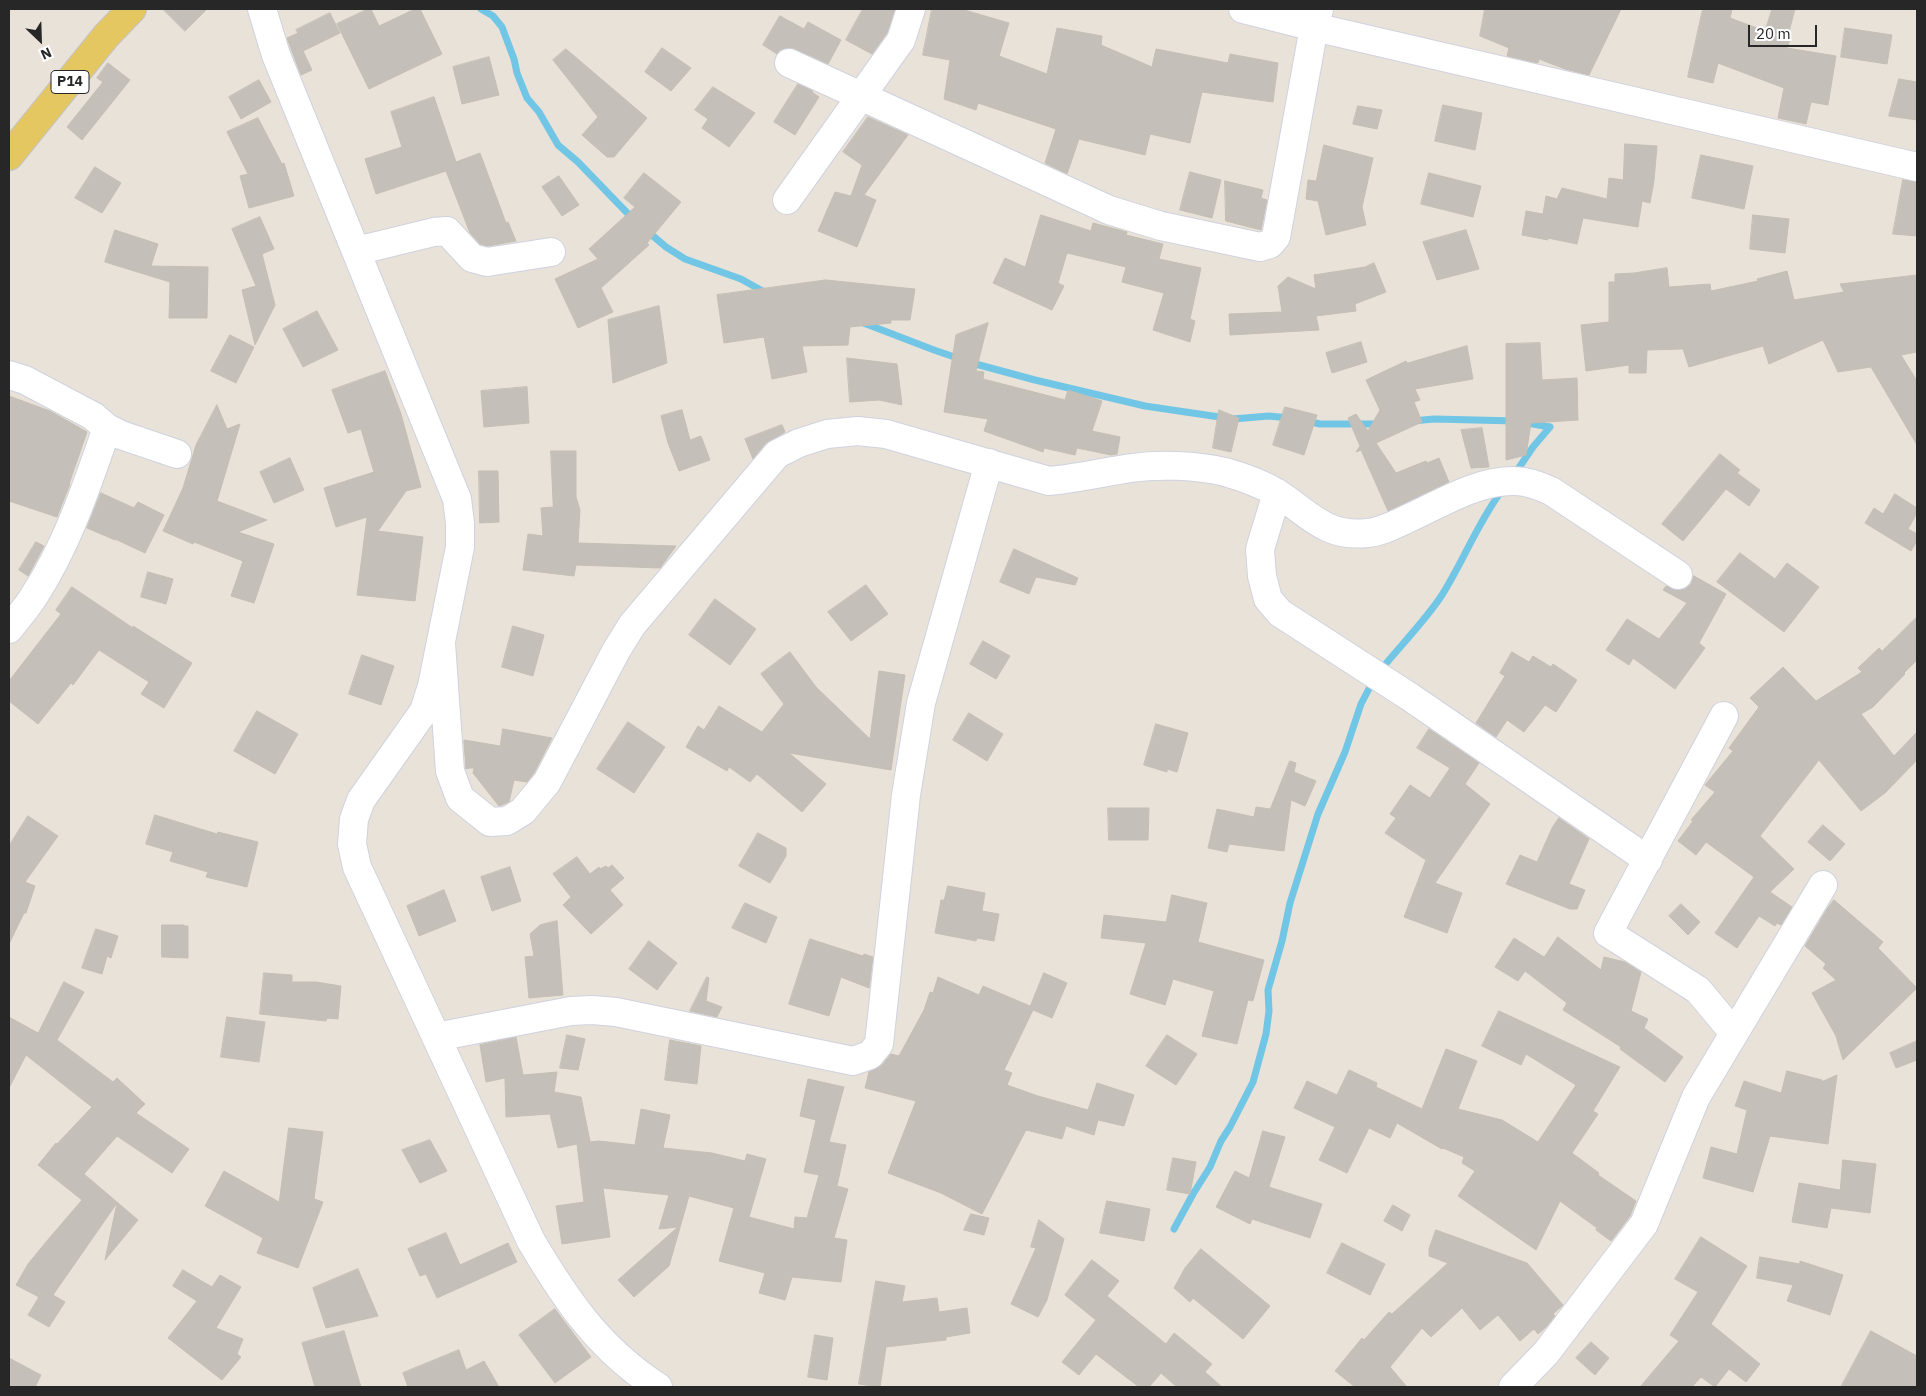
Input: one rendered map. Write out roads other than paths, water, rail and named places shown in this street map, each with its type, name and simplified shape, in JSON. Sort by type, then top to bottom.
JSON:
[{"type":"main road","name":"P14","points":[[9,156],[106,36],[132,9]]},
{"type":"street","points":[[262,9],[276,55],[457,499],[460,523],[460,547],[432,686],[424,711],[361,800],[354,820],[352,844],[357,867],[531,1241],[558,1287],[597,1337],[635,1372],[658,1387]]},
{"type":"street","points":[[787,200],[901,40],[911,9]]},
{"type":"street","points":[[1243,9],[1317,18],[1917,166]]},
{"type":"street","points":[[789,63],[1108,210],[1161,226],[1260,247],[1270,244],[1276,237],[1317,18]]},
{"type":"street","points":[[356,251],[434,232],[447,231],[472,258],[487,262],[551,252]]},
{"type":"street","points":[[9,375],[25,380],[85,412],[107,428],[121,435],[177,454]]},
{"type":"street","points":[[9,629],[34,597],[64,543],[107,428]]},
{"type":"street","points":[[441,643],[450,771],[460,798],[490,822],[507,821],[523,811],[547,782],[616,651],[632,625],[777,454],[799,443],[827,434],[858,431],[886,434],[989,463],[1032,478],[1048,481],[1075,479],[1132,468],[1192,466],[1223,472],[1251,480],[1277,493],[1318,524],[1344,534],[1368,533],[1392,526],[1469,490],[1494,483],[1516,480],[1537,484],[1552,491],[1678,575]]},
{"type":"street","points":[[436,1038],[571,1011],[592,1010],[616,1012],[852,1062],[870,1055],[879,1044],[906,795],[921,703],[989,463]]},
{"type":"street","points":[[1277,493],[1260,549],[1262,576],[1268,599],[1280,613],[1410,698],[1648,860]]},
{"type":"street","points":[[1724,716],[1608,934],[1698,990],[1733,1032]]},
{"type":"street","points":[[1513,1387],[1546,1354],[1644,1224],[1696,1097],[1733,1032],[1823,885]]},
{"type":"waterway","points":[[481,9],[493,16],[502,27],[527,98],[539,112],[558,145],[578,162],[634,220]]},
{"type":"waterway","points":[[646,230],[666,247],[685,259],[741,279],[766,293]]},
{"type":"waterway","points":[[861,322],[972,363],[1145,406],[1233,419],[1269,416],[1289,418]]},
{"type":"waterway","points":[[1412,421],[1434,419],[1516,421],[1550,427]]},
{"type":"waterway","points":[[1307,421],[1320,424],[1381,424]]},
{"type":"waterway","points":[[1514,475],[1533,447],[1550,427]]},
{"type":"waterway","points":[[1379,672],[1442,595],[1486,515],[1503,489]]},
{"type":"waterway","points":[[1174,1229],[1210,1167],[1221,1141],[1253,1082],[1266,1034],[1269,1011],[1268,990],[1282,941],[1290,903],[1318,814],[1345,752],[1361,704],[1373,681]]}]
